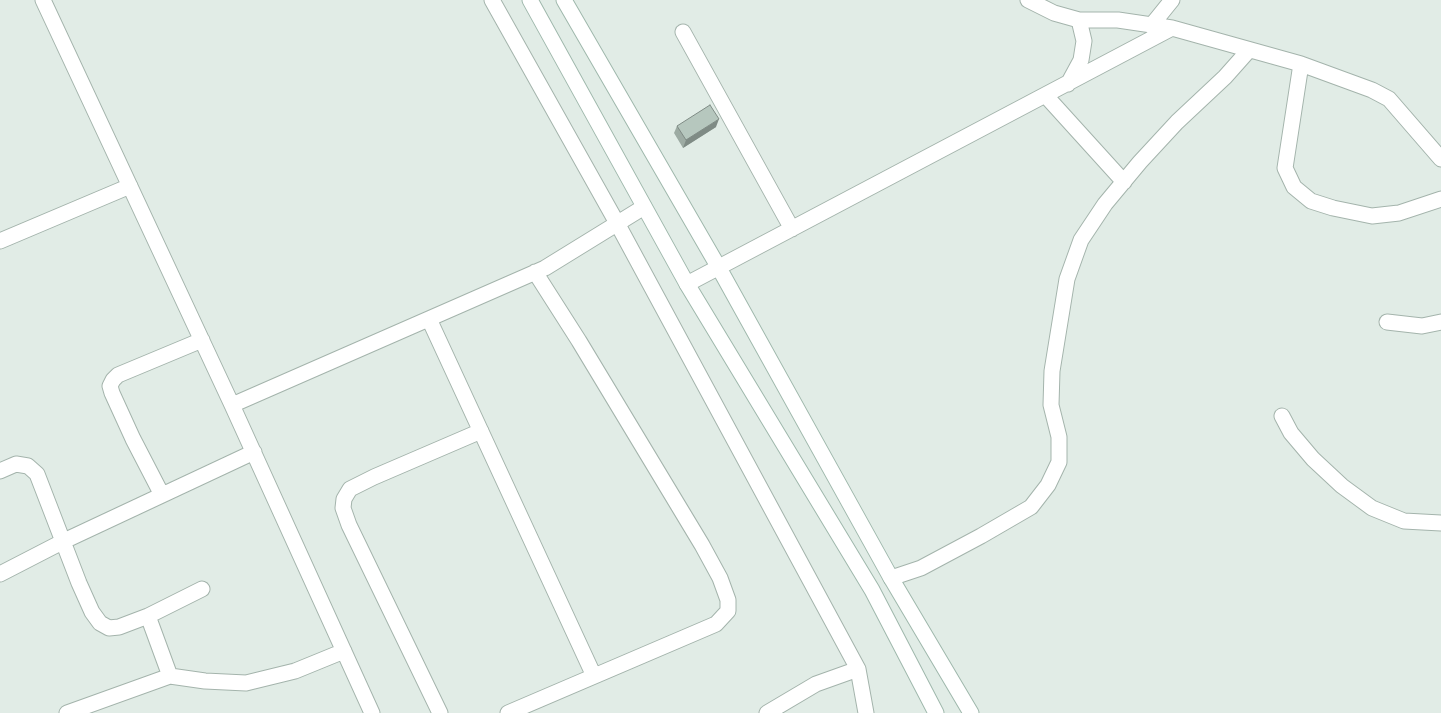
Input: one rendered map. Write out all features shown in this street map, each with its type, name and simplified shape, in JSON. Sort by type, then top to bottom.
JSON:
[{"type":"street","points":[[43,0],[254,452],[372,713]]},
{"type":"street","points":[[492,0],[617,223],[858,669],[866,713]]},
{"type":"street","points":[[530,0],[687,284],[872,590],[936,713]]},
{"type":"street","points":[[564,0],[719,268],[890,578],[971,713]]},
{"type":"street","points":[[1028,0],[1054,13],[1079,20],[1118,20],[1172,28],[1301,64],[1372,90],[1389,99],[1441,159]]},
{"type":"street","points":[[1151,26],[1172,0]]},
{"type":"street","points":[[1068,84],[1081,60],[1084,40],[1079,20]]},
{"type":"street","points":[[687,284],[1172,28]]},
{"type":"street","points":[[683,32],[792,229]]},
{"type":"street","points":[[890,578],[921,568],[1031,507],[1048,485],[1059,462],[1058,437],[1051,405],[1054,363],[1067,279],[1082,240],[1105,204],[1140,162],[1189,110],[1225,77],[1248,50]]},
{"type":"street","points":[[1301,64],[1286,168],[1294,187],[1311,201],[1332,208],[1372,216],[1399,213],[1441,199]]},
{"type":"street","points":[[1046,96],[1124,182]]},
{"type":"street","points":[[0,241],[130,186]]},
{"type":"street","points":[[232,405],[545,268],[644,207]]},
{"type":"street","points":[[508,713],[716,624],[728,611],[728,600],[720,578],[692,528],[579,340],[535,272]]},
{"type":"street","points":[[429,319],[594,676]]},
{"type":"street","points":[[1386,322],[1422,326],[1441,322]]},
{"type":"street","points":[[162,495],[133,439],[110,386],[118,374],[202,340]]},
{"type":"street","points":[[1282,416],[1291,434],[1313,460],[1342,486],[1372,508],[1404,521],[1441,523]]},
{"type":"street","points":[[440,713],[349,524],[343,508],[344,499],[350,489],[358,485],[481,431]]},
{"type":"street","points":[[0,574],[64,541],[254,452]]},
{"type":"street","points":[[0,471],[16,464],[28,466],[37,474],[79,583],[92,612],[100,623],[109,628],[119,627],[148,616],[202,589]]},
{"type":"street","points":[[148,616],[170,676]]},
{"type":"street","points":[[67,713],[170,676],[205,681],[246,683],[295,671],[344,651]]},
{"type":"street","points":[[767,713],[816,684],[858,669]]},
{"type":"building","points":[[710,105],[719,119],[686,140],[677,126]]}]
